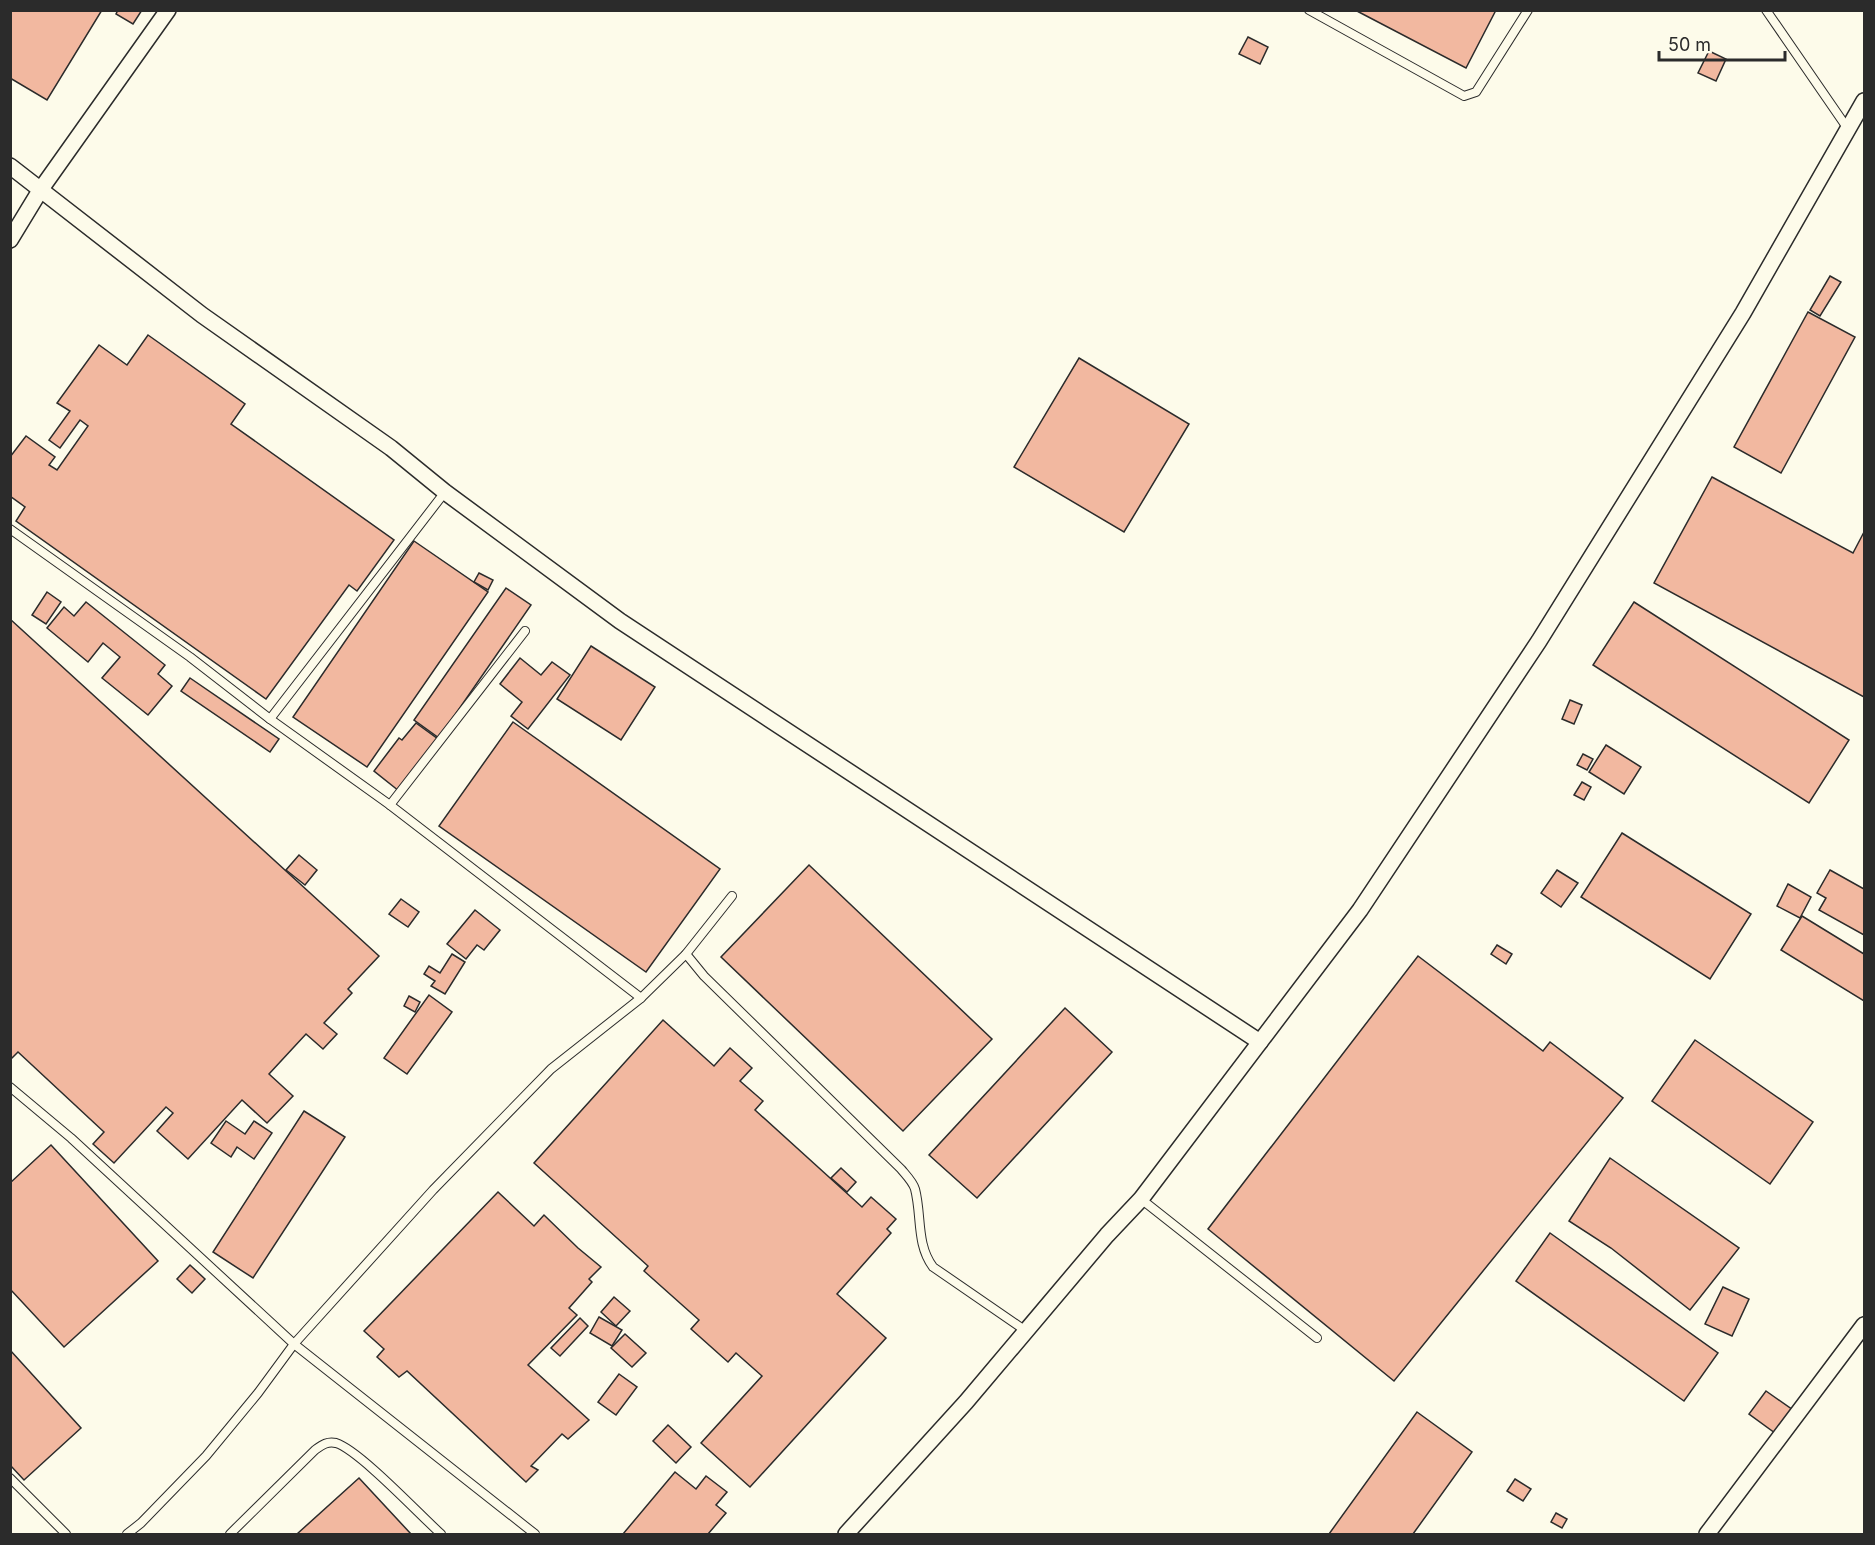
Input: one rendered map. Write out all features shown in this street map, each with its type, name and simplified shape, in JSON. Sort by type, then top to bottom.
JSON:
[{"type":"street","points":[[10,240],[41,189],[168,10]]},
{"type":"street","points":[[846,1534],[966,1402],[1141,1199],[1360,910],[1539,641],[1743,313],[1864,101]]},
{"type":"street","points":[[10,166],[202,315],[391,448],[446,492],[620,621],[1260,1042]]},
{"type":"street","points":[[1707,1534],[1864,1325]]},
{"type":"lane","points":[[1309,10],[1464,96],[1476,92],[1528,10]]},
{"type":"lane","points":[[1766,10],[1849,130]]},
{"type":"lane","points":[[270,719],[446,492]]},
{"type":"lane","points":[[10,529],[190,657],[270,719],[390,805],[641,998]]},
{"type":"lane","points":[[390,805],[525,632]]},
{"type":"lane","points":[[127,1534],[141,1523],[206,1456],[258,1393],[294,1344],[433,1190],[551,1069],[641,998],[686,954],[732,896]]},
{"type":"lane","points":[[686,954],[704,976],[902,1169],[915,1186],[921,1243],[933,1268],[1026,1330]]},
{"type":"lane","points":[[10,1088],[71,1138],[294,1344],[535,1534]]},
{"type":"lane","points":[[1141,1199],[1317,1338]]},
{"type":"lane","points":[[230,1534],[315,1450],[327,1442],[336,1443],[355,1454],[441,1534]]},
{"type":"lane","points":[[10,1478],[66,1534]]},
{"type":"building","points":[[10,10],[102,10],[47,100],[10,78]]},
{"type":"building","points":[[118,10],[142,10],[133,24],[116,14]]},
{"type":"building","points":[[1355,10],[1496,10],[1466,68]]},
{"type":"building","points":[[1248,37],[1268,47],[1260,64],[1239,54]]},
{"type":"building","points":[[1709,51],[1726,59],[1716,81],[1698,73]]},
{"type":"building","points":[[1830,276],[1841,282],[1820,316],[1810,310]]},
{"type":"building","points":[[1808,312],[1855,337],[1781,473],[1734,447]]},
{"type":"building","points":[[148,335],[245,404],[231,424],[394,540],[357,591],[349,585],[266,699],[16,521],[25,507],[10,496],[10,457],[26,436],[55,457],[49,465],[57,470],[88,426],[80,420],[60,448],[49,440],[70,411],[57,403],[99,345],[127,365]]},
{"type":"building","points":[[1079,358],[1189,424],[1124,532],[1014,467]]},
{"type":"building","points":[[1712,477],[1853,553],[1864,532],[1864,697],[1654,583]]},
{"type":"building","points":[[414,541],[488,592],[367,767],[293,717]]},
{"type":"building","points":[[479,573],[493,580],[488,590],[474,582]]},
{"type":"building","points":[[506,588],[531,605],[439,738],[414,720]]},
{"type":"building","points":[[47,592],[61,602],[46,624],[32,615]]},
{"type":"building","points":[[86,602],[165,665],[158,674],[172,686],[148,715],[102,678],[120,657],[103,643],[88,662],[47,628],[64,607],[74,616]]},
{"type":"building","points":[[1634,602],[1849,740],[1809,803],[1593,665]]},
{"type":"building","points":[[10,619],[379,956],[348,989],[352,993],[324,1023],[337,1034],[323,1049],[306,1034],[269,1074],[293,1096],[267,1123],[242,1100],[188,1159],[157,1131],[173,1113],[166,1107],[114,1163],[93,1144],[104,1132],[18,1052],[10,1060]]},
{"type":"building","points":[[591,646],[655,687],[621,740],[557,699]]},
{"type":"building","points":[[520,658],[541,675],[552,662],[570,675],[528,729],[511,716],[522,702],[500,684]]},
{"type":"building","points":[[190,678],[279,739],[270,752],[181,691]]},
{"type":"building","points":[[1570,700],[1582,705],[1574,724],[1562,719]]},
{"type":"building","points":[[513,722],[720,869],[646,972],[439,826]]},
{"type":"building","points":[[416,723],[438,739],[399,791],[374,771],[399,738],[402,740]]},
{"type":"building","points":[[1606,745],[1641,767],[1624,794],[1589,772]]},
{"type":"building","points":[[1583,754],[1593,759],[1587,770],[1577,765]]},
{"type":"building","points":[[1582,782],[1591,787],[1584,800],[1574,795]]},
{"type":"building","points":[[1622,833],[1751,914],[1710,979],[1581,897]]},
{"type":"building","points":[[299,855],[317,870],[305,885],[286,870]]},
{"type":"building","points":[[809,865],[992,1039],[903,1131],[721,957]]},
{"type":"building","points":[[1557,870],[1578,883],[1561,907],[1541,893]]},
{"type":"building","points":[[1830,870],[1864,889],[1864,935],[1819,910],[1826,898],[1817,893]]},
{"type":"building","points":[[1788,884],[1811,897],[1800,918],[1777,906]]},
{"type":"building","points":[[401,899],[419,912],[408,927],[389,914]]},
{"type":"building","points":[[475,910],[500,930],[484,950],[477,945],[466,959],[447,944]]},
{"type":"building","points":[[1802,916],[1864,954],[1864,1001],[1781,950]]},
{"type":"building","points":[[1497,945],[1512,954],[1506,964],[1491,954]]},
{"type":"building","points":[[452,954],[465,962],[445,994],[431,986],[435,981],[424,974],[429,966],[440,973]]},
{"type":"building","points":[[1418,956],[1543,1051],[1550,1042],[1623,1098],[1394,1381],[1208,1229]]},
{"type":"building","points":[[429,995],[452,1012],[407,1074],[384,1058]]},
{"type":"building","points":[[409,996],[420,1002],[415,1012],[404,1006]]},
{"type":"building","points":[[1065,1008],[1112,1052],[977,1198],[929,1155]]},
{"type":"building","points":[[663,1020],[714,1066],[730,1048],[752,1068],[740,1081],[763,1101],[755,1110],[862,1207],[871,1197],[896,1219],[887,1229],[891,1233],[837,1294],[886,1338],[750,1487],[701,1443],[762,1376],[736,1353],[728,1362],[691,1329],[699,1320],[644,1271],[648,1266],[534,1163]]},
{"type":"building","points":[[1695,1040],[1813,1122],[1770,1184],[1652,1101]]},
{"type":"building","points":[[304,1111],[345,1137],[253,1278],[213,1252]]},
{"type":"building","points":[[226,1121],[245,1134],[254,1121],[272,1133],[254,1159],[237,1147],[231,1157],[211,1143]]},
{"type":"building","points":[[51,1145],[158,1261],[64,1347],[10,1289],[10,1183]]},
{"type":"building","points":[[1610,1158],[1739,1248],[1690,1310],[1611,1248],[1569,1221]]},
{"type":"building","points":[[841,1168],[856,1182],[847,1192],[831,1178]]},
{"type":"building","points":[[498,1192],[534,1226],[544,1215],[601,1267],[589,1279],[592,1282],[569,1308],[577,1315],[528,1365],[589,1420],[568,1439],[562,1434],[531,1466],[538,1470],[526,1482],[407,1371],[399,1377],[377,1357],[384,1349],[364,1331]]},
{"type":"building","points":[[1550,1233],[1718,1353],[1684,1401],[1516,1281]]},
{"type":"building","points":[[190,1265],[205,1279],[192,1293],[177,1279]]},
{"type":"building","points":[[1723,1287],[1749,1299],[1732,1336],[1705,1324]]},
{"type":"building","points":[[614,1297],[630,1311],[616,1326],[601,1312]]},
{"type":"building","points":[[599,1317],[622,1330],[612,1346],[590,1333]]},
{"type":"building","points":[[580,1318],[588,1326],[560,1356],[551,1348]]},
{"type":"building","points":[[625,1334],[646,1353],[632,1367],[611,1348]]},
{"type":"building","points":[[10,1350],[81,1428],[24,1480],[10,1465]]},
{"type":"building","points":[[619,1374],[637,1387],[616,1415],[598,1402]]},
{"type":"building","points":[[1766,1391],[1793,1410],[1775,1433],[1749,1414]]},
{"type":"building","points":[[1417,1412],[1472,1452],[1413,1534],[1329,1534]]},
{"type":"building","points":[[668,1425],[691,1447],[676,1463],[653,1441]]},
{"type":"building","points":[[675,1472],[696,1489],[706,1476],[727,1492],[716,1505],[726,1513],[708,1534],[623,1534]]},
{"type":"building","points":[[359,1478],[411,1534],[297,1534]]},
{"type":"building","points":[[1515,1479],[1531,1489],[1523,1501],[1507,1491]]},
{"type":"building","points":[[1556,1513],[1567,1519],[1562,1528],[1551,1522]]}]
